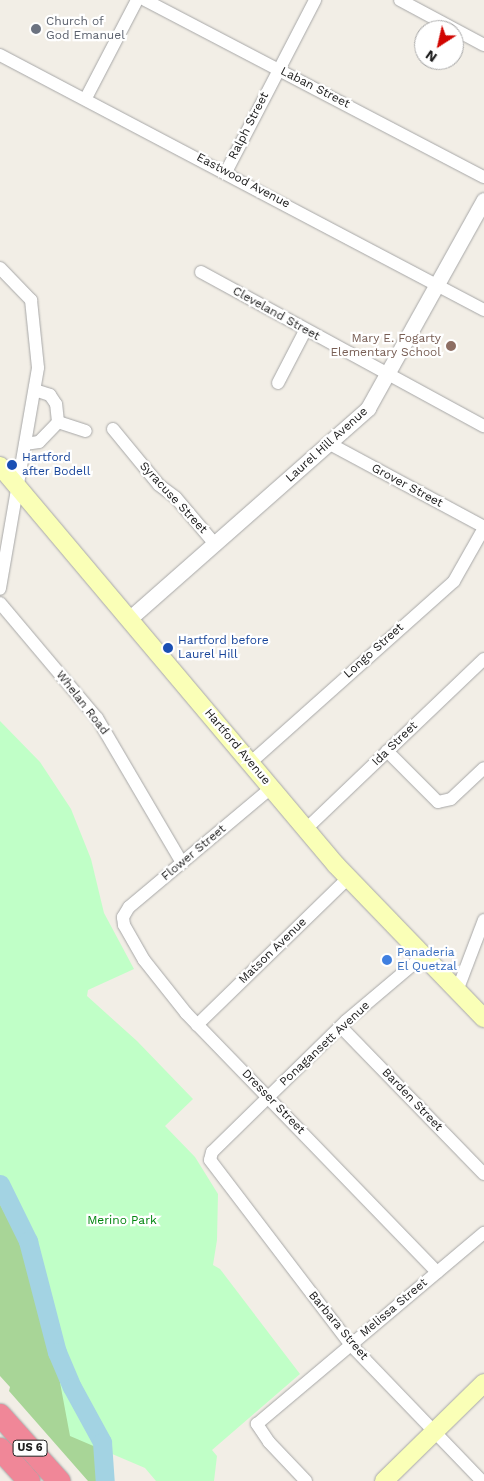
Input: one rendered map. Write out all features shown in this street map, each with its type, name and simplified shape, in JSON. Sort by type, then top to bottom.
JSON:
[{"type":"highway","name":"US 6","points":[[0,1415],[59,1481]]},
{"type":"highway","name":"US 6","points":[[0,1449],[29,1481]]},
{"type":"main road","name":"Hartford Avenue","points":[[0,466],[348,878],[484,1018]]},
{"type":"main road","points":[[384,1481],[484,1383]]},
{"type":"street","points":[[86,98],[137,0]]},
{"type":"street","name":"Laban Street","points":[[146,0],[484,177]]},
{"type":"street","name":"Ralph Street","points":[[226,172],[315,0]]},
{"type":"street","points":[[400,0],[484,45]]},
{"type":"street","name":"Eastwood Avenue","points":[[0,55],[86,98],[484,310]]},
{"type":"street","name":"Laurel Hill Avenue","points":[[129,619],[330,444],[368,408],[484,200]]},
{"type":"street","points":[[0,268],[26,291],[34,305],[38,361],[35,390],[0,589]]},
{"type":"street","name":"Cleveland Street","points":[[200,272],[305,331],[484,426]]},
{"type":"street","points":[[278,383],[305,331]]},
{"type":"street","points":[[26,444],[39,442],[58,422],[56,404],[50,395],[35,390]]},
{"type":"street","points":[[58,422],[86,431]]},
{"type":"street","name":"Syracuse Street","points":[[113,429],[159,486],[176,498],[215,544]]},
{"type":"street","name":"Grover Street","points":[[330,444],[484,528]]},
{"type":"street","name":"Longo Street","points":[[250,763],[454,581],[484,528]]},
{"type":"street","name":"Whelan Road","points":[[0,602],[101,723],[182,863]]},
{"type":"street","name":"Ida Street","points":[[306,829],[484,659]]},
{"type":"street","points":[[387,751],[430,796],[442,802],[450,799],[484,768]]},
{"type":"street","name":"Flower Street","points":[[123,921],[129,908],[271,788]]},
{"type":"street","name":"Matson Avenue","points":[[197,1025],[348,878]]},
{"type":"street","points":[[457,991],[484,920]]},
{"type":"street","name":"Dresser Street","points":[[123,921],[144,960],[197,1025],[437,1272]]},
{"type":"street","name":"Ponagansett Avenue","points":[[210,1158],[212,1152],[341,1027],[423,956]]},
{"type":"street","name":"Barden Street","points":[[341,1027],[484,1174]]},
{"type":"street","name":"Barbara Street","points":[[210,1158],[211,1165],[350,1344],[482,1481]]},
{"type":"street","name":"Melissa Street","points":[[306,1481],[262,1434],[257,1424],[484,1233]]},
{"type":"green space","name":"Merino Park","points":[[0,721],[40,762],[71,809],[91,859],[104,913],[134,969],[88,990],[87,996],[137,1041],[193,1099],[165,1126],[195,1157],[218,1194],[217,1240],[213,1265],[220,1269],[300,1374],[212,1450],[217,1456],[214,1481],[156,1481],[145,1468],[70,1436],[39,1270],[0,1186]]},
{"type":"green space","points":[[0,1204],[28,1258],[36,1282],[38,1310],[60,1381],[94,1440],[100,1459],[101,1481],[88,1481],[9,1391],[10,1387],[0,1376]]},
{"type":"waterway","points":[[0,1184],[28,1241],[57,1352],[72,1387],[102,1442],[105,1481]]},
{"type":"place","name":"Church of God Emanuel","points":[[36,29]]},
{"type":"place","name":"Mary E. Fogarty Elementary School","points":[[451,346]]},
{"type":"place","name":"Hartford after Bodell","points":[[12,465]]},
{"type":"place","name":"Hartford before Laurel Hill","points":[[168,648]]},
{"type":"place","name":"Panaderia El Quetzal","points":[[387,960]]}]
